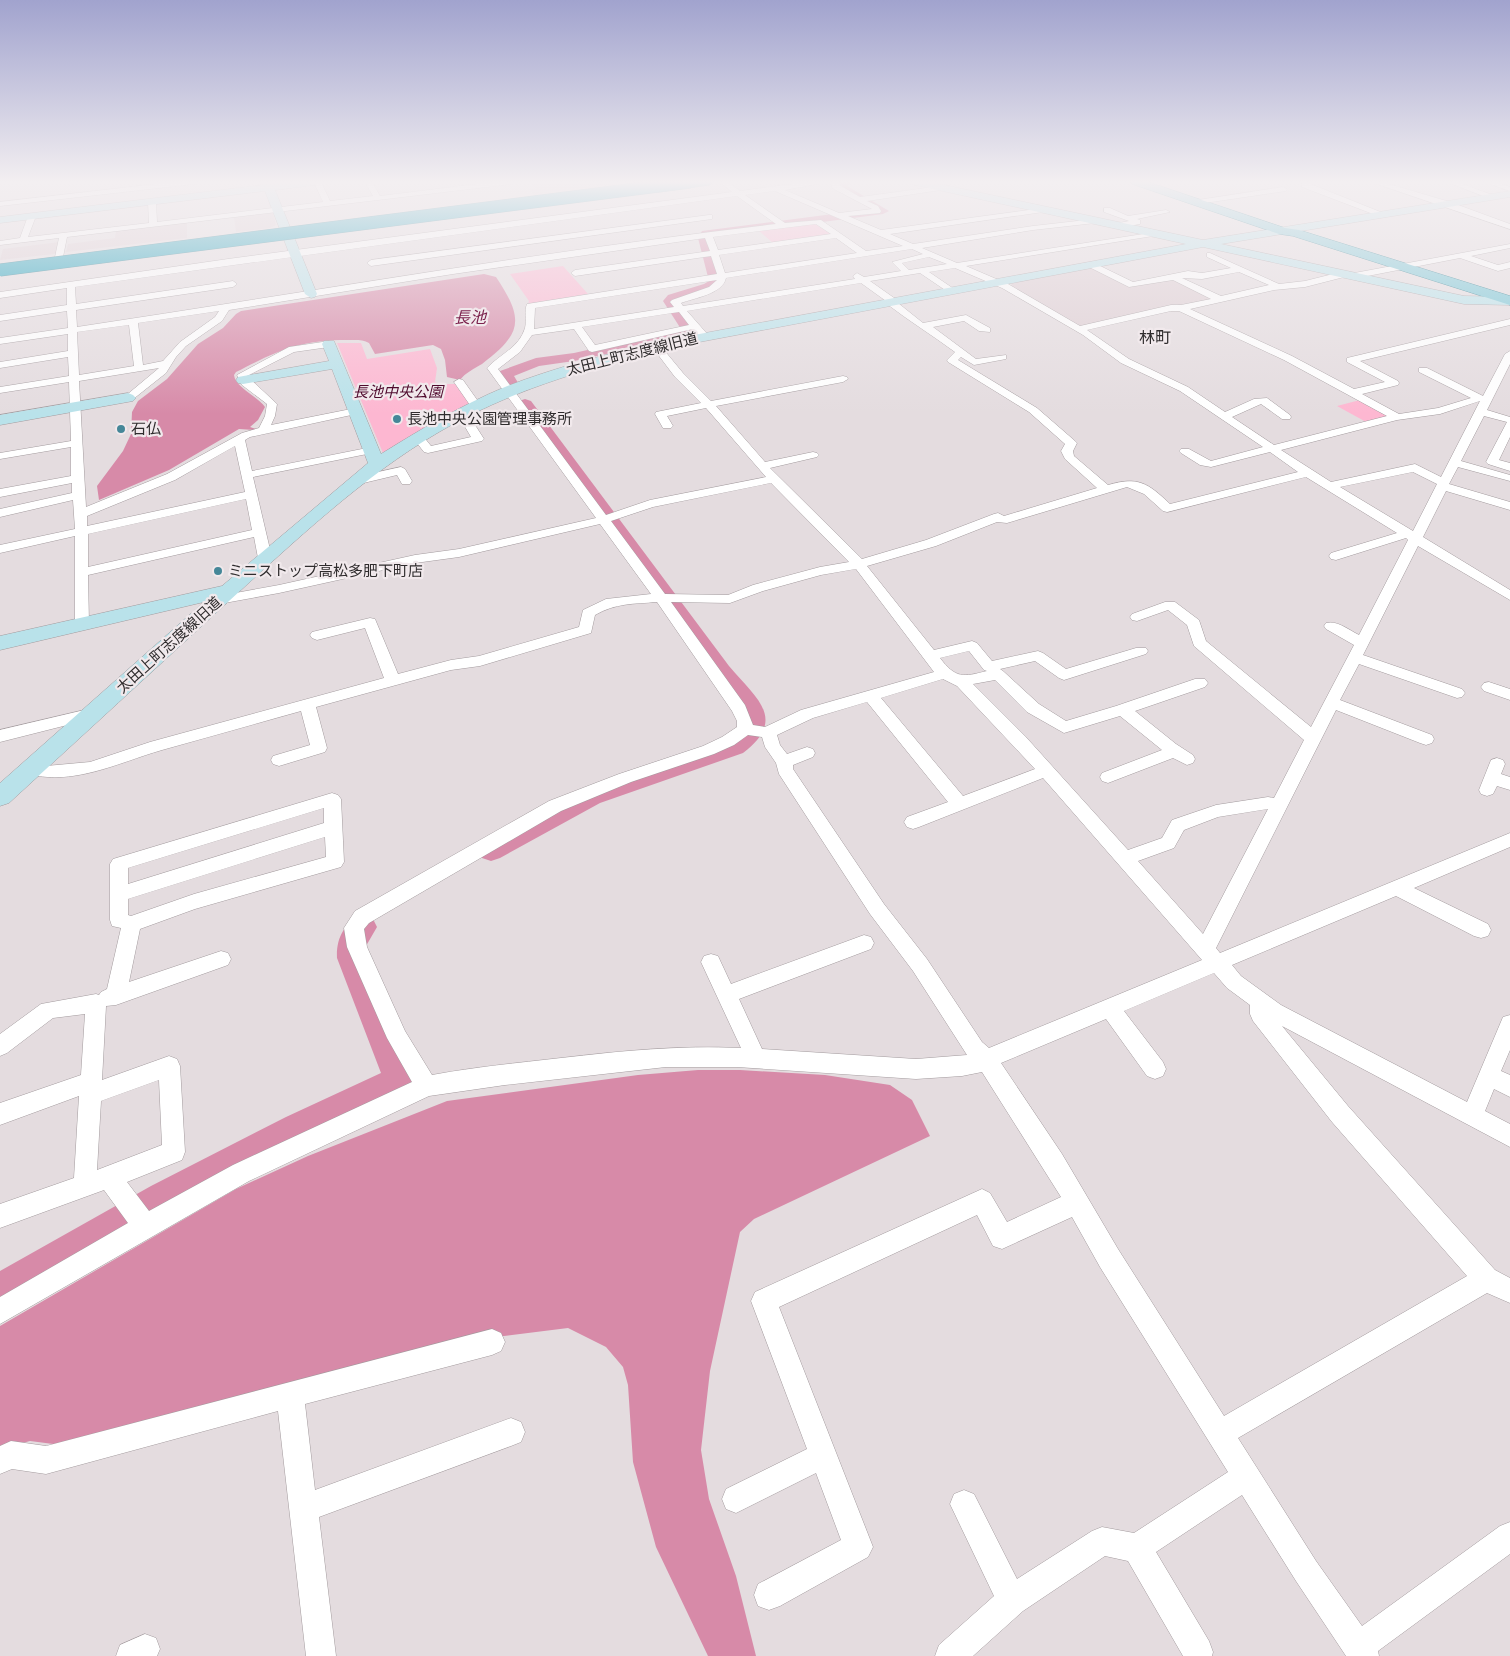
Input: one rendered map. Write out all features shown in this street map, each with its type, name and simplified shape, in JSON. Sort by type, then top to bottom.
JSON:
[{"type":"highway","points":[[0,268],[47,259]]},
{"type":"highway","points":[[0,268],[68,259]]},
{"type":"highway","points":[[0,268],[70,259]]},
{"type":"highway","points":[[0,268],[99,259]]},
{"type":"main road","points":[[1368,259],[1506,302]]},
{"type":"street","points":[[0,318],[233,284],[282,259]]},
{"type":"street","points":[[298,259],[312,294]]},
{"type":"street","points":[[343,259],[371,263],[471,259]]},
{"type":"street","points":[[371,263],[390,259]]},
{"type":"street","points":[[0,295],[73,285],[233,284],[312,294],[371,263],[390,259]]},
{"type":"street","points":[[562,259],[581,281]]},
{"type":"street","points":[[575,273],[649,266],[683,259]]},
{"type":"street","points":[[695,330],[677,310],[674,302],[717,286],[721,282],[712,259]]},
{"type":"street","points":[[763,259],[774,268]]},
{"type":"street","points":[[427,1086],[397,1038],[356,942],[356,923],[371,910],[556,806],[583,793],[711,749],[736,738],[745,729],[745,721],[739,709],[668,598],[492,368],[511,356],[528,333],[532,323],[530,306],[590,292],[830,259]]},
{"type":"street","points":[[832,259],[892,302],[921,326],[927,327],[974,362],[1002,357]]},
{"type":"street","points":[[893,259],[907,273]]},
{"type":"street","points":[[896,262],[908,259]]},
{"type":"street","points":[[944,259],[999,283],[1078,329],[1114,354],[1184,389],[1308,473],[1510,596]]},
{"type":"street","points":[[528,333],[993,259]]},
{"type":"street","points":[[1087,259],[1132,285],[1188,274],[1202,276],[1239,269]]},
{"type":"street","name":"太田上町志度線旧道","points":[[0,797],[265,558],[355,481],[374,457],[426,448],[469,410],[509,391],[569,369],[656,346],[695,330],[892,302],[1094,264],[1132,259]]},
{"type":"street","points":[[1222,259],[1275,285],[1274,287]]},
{"type":"street","points":[[1259,259],[1349,275],[1464,300],[1506,302]]},
{"type":"street","points":[[1078,329],[1274,287],[1306,284],[1441,259]]},
{"type":"street","points":[[1472,259],[1510,273]]},
{"type":"street","points":[[80,262],[73,285],[73,353],[78,495],[81,514],[82,625]]},
{"type":"street","points":[[1498,268],[1510,265]]},
{"type":"street","points":[[922,271],[951,292]]},
{"type":"street","points":[[1174,277],[1219,299]]},
{"type":"street","points":[[0,420],[128,398],[154,379],[183,344],[219,319],[226,306],[233,284]]},
{"type":"street","points":[[0,341],[226,306]]},
{"type":"street","points":[[1181,308],[1288,358],[1397,417]]},
{"type":"street","points":[[948,310],[959,319]]},
{"type":"street","points":[[921,326],[966,318],[982,329],[987,330]]},
{"type":"street","points":[[133,321],[139,368]]},
{"type":"street","points":[[1351,392],[1394,383],[1351,360],[1510,322]]},
{"type":"street","points":[[577,326],[592,349],[695,330]]},
{"type":"street","points":[[243,380],[242,375],[245,372],[286,351],[330,344],[374,457],[248,475]]},
{"type":"street","points":[[656,346],[678,375],[709,406],[774,479],[859,564],[891,603],[910,633],[944,674],[962,682],[1019,740],[1234,982],[1274,1011],[1510,1136]]},
{"type":"street","points":[[961,352],[952,360],[1033,410],[1053,426],[1071,443],[1067,451],[1068,457],[1107,490]]},
{"type":"street","points":[[1387,352],[1399,358]]},
{"type":"street","points":[[0,364],[73,353]]},
{"type":"street","points":[[1211,956],[1279,805],[1362,643],[1411,537],[1443,485],[1483,403],[1510,354]]},
{"type":"street","points":[[0,390],[166,364]]},
{"type":"street","points":[[243,380],[338,364]]},
{"type":"street","points":[[1423,370],[1510,420],[1492,462],[1510,467]]},
{"type":"street","points":[[668,426],[660,414],[843,379]]},
{"type":"street","points":[[243,380],[262,392],[272,404],[270,416],[263,430]]},
{"type":"street","points":[[426,448],[482,438],[469,410],[460,382]]},
{"type":"street","points":[[1225,415],[1239,412],[1248,404],[1263,400],[1286,417]]},
{"type":"street","points":[[1186,451],[1204,463],[1210,464],[1397,417],[1483,403]]},
{"type":"street","points":[[81,514],[171,477],[239,439],[263,430],[356,411]]},
{"type":"street","points":[[239,439],[265,558]]},
{"type":"street","points":[[0,456],[77,443]]},
{"type":"street","points":[[762,466],[813,455]]},
{"type":"street","points":[[1454,463],[1510,479]]},
{"type":"street","points":[[1329,486],[1416,468],[1443,485],[1510,506]]},
{"type":"street","points":[[355,481],[401,471],[406,481]]},
{"type":"street","points":[[31,769],[46,772],[91,768],[150,748],[307,703],[451,665],[480,661],[586,630],[588,613],[606,603],[668,598],[730,599],[758,588],[820,571],[859,564],[931,543],[998,517],[1003,520],[1126,484],[1135,484],[1167,508],[1308,473]]},
{"type":"street","points":[[0,493],[78,478]]},
{"type":"street","points":[[0,643],[224,595],[279,589],[415,559],[459,553],[607,518],[650,504],[774,479]]},
{"type":"street","points":[[0,549],[252,494]]},
{"type":"street","points":[[0,513],[78,495]]},
{"type":"street","points":[[82,572],[259,532]]},
{"type":"street","points":[[1336,556],[1411,537]]},
{"type":"street","points":[[1137,616],[1174,604],[1194,623],[1199,642],[1302,727],[1313,739]]},
{"type":"street","points":[[317,635],[370,622],[392,681]]},
{"type":"street","points":[[1330,626],[1362,643]]},
{"type":"street","points":[[930,656],[972,646],[989,666],[1038,656],[1064,675],[1141,651]]},
{"type":"street","points":[[1355,657],[1458,693]]},
{"type":"street","points":[[745,729],[765,732],[807,714],[944,674]]},
{"type":"street","points":[[962,682],[998,674],[1033,708],[1064,727],[1122,710],[1200,683]]},
{"type":"street","points":[[1489,687],[1510,695]]},
{"type":"street","points":[[871,696],[960,804]]},
{"type":"street","points":[[279,760],[320,752],[307,703]]},
{"type":"street","points":[[1332,703],[1426,740]]},
{"type":"street","points":[[1108,777],[1181,756],[1141,722],[1122,710]]},
{"type":"street","points":[[0,736],[93,713]]},
{"type":"street","points":[[765,732],[784,762],[785,770],[878,909],[920,965],[975,1049],[988,1062],[1054,1162],[1109,1258],[1306,1572],[1361,1651],[1510,1536]]},
{"type":"street","points":[[784,762],[807,753]]},
{"type":"street","points":[[913,822],[1046,770]]},
{"type":"street","points":[[1492,777],[1510,784]]},
{"type":"street","points":[[332,799],[336,862],[194,902],[131,924],[119,920],[119,894],[118,864],[332,799]]},
{"type":"street","points":[[1124,859],[1168,843],[1178,825],[1216,810],[1268,804],[1279,805]]},
{"type":"street","points":[[119,894],[334,827]]},
{"type":"street","points":[[0,1311],[136,1215],[241,1173],[427,1086],[458,1080],[599,1063],[683,1057],[756,1058],[890,1069],[934,1068],[988,1062],[999,1054],[1110,1008],[1211,956],[1397,888],[1510,840]]},
{"type":"street","points":[[1397,888],[1481,930]]},
{"type":"street","points":[[85,1186],[91,1088],[106,999],[131,924]]},
{"type":"street","points":[[726,995],[864,943]]},
{"type":"street","points":[[0,1046],[48,1010],[106,999],[221,959]]},
{"type":"street","points":[[711,962],[756,1058]]},
{"type":"street","points":[[1260,1002],[1260,1014],[1340,1114],[1486,1279],[1510,1290]]},
{"type":"street","points":[[1110,1008],[1155,1069]]},
{"type":"street","points":[[1472,1116],[1510,1024]]},
{"type":"street","points":[[0,1114],[169,1066],[174,1152],[0,1216]]},
{"type":"street","points":[[1489,1075],[1510,1087]]},
{"type":"street","points":[[109,1177],[136,1215]]},
{"type":"street","points":[[769,1595],[858,1547],[764,1301],[982,1202],[1002,1237],[1077,1202]]},
{"type":"street","points":[[1220,1434],[1486,1279]]},
{"type":"street","points":[[0,1460],[11,1455],[46,1460],[492,1342]]},
{"type":"street","points":[[290,1395],[321,1656]]},
{"type":"street","points":[[304,1508],[511,1432]]},
{"type":"street","points":[[736,1500],[823,1455]]},
{"type":"street","points":[[950,1656],[1012,1600],[1102,1542],[1136,1548],[1246,1476]]},
{"type":"street","points":[[964,1504],[1012,1600]]},
{"type":"street","points":[[1136,1548],[1198,1652]]},
{"type":"shaded area","points":[[1093,267],[1133,287],[1174,278],[1216,299],[1183,307],[1177,304],[1166,306],[1080,326],[1011,288],[1012,283]]},
{"type":"green space","points":[[563,266],[588,294],[528,304],[529,301],[510,274]]},
{"type":"green space","name":"長池中央公園","points":[[337,343],[361,343],[367,359],[430,349],[437,368],[435,382],[440,384],[458,384],[472,404],[383,453]]},
{"type":"green space","points":[[1360,400],[1392,417],[1368,423],[1337,406]]},
{"type":"water","name":"長池","points":[[484,274],[496,277],[511,304],[515,315],[515,325],[512,334],[496,353],[460,380],[447,377],[445,360],[441,349],[433,345],[375,354],[369,343],[358,340],[315,342],[289,348],[236,372],[234,375],[238,384],[265,407],[258,420],[250,427],[256,429],[239,429],[169,470],[99,500],[97,486],[123,451],[131,434],[132,412],[138,401],[167,379],[198,344],[223,328],[241,311]]},
{"type":"water","points":[[698,1070],[740,1070],[825,1075],[890,1085],[912,1100],[930,1136],[754,1219],[740,1232],[710,1371],[701,1450],[709,1499],[736,1576],[756,1656],[708,1656],[656,1547],[633,1462],[628,1385],[623,1367],[606,1347],[568,1328],[480,1339],[61,1445],[30,1441],[0,1449],[0,1326],[236,1189],[308,1156],[447,1101],[638,1075]]},
{"type":"waterway","points":[[512,386],[505,374],[536,362],[574,357],[689,332],[688,326],[670,301],[673,298],[709,287],[716,282],[710,259]]},
{"type":"waterway","points":[[491,851],[591,796],[734,747],[747,737],[753,728],[755,719],[752,709],[746,700],[721,671],[525,404]]},
{"type":"waterway","points":[[0,1292],[163,1198],[298,1129],[400,1080],[352,958],[351,944],[363,927]]},
{"type":"place","name":"長池中央公園管理事務所","points":[[397,419]]},
{"type":"place","name":"石仏","points":[[121,429]]},
{"type":"place","name":"ミニストップ高松多肥下町店","points":[[218,571]]},
{"type":"district","name":"林町","points":[[1155,337]]}]
